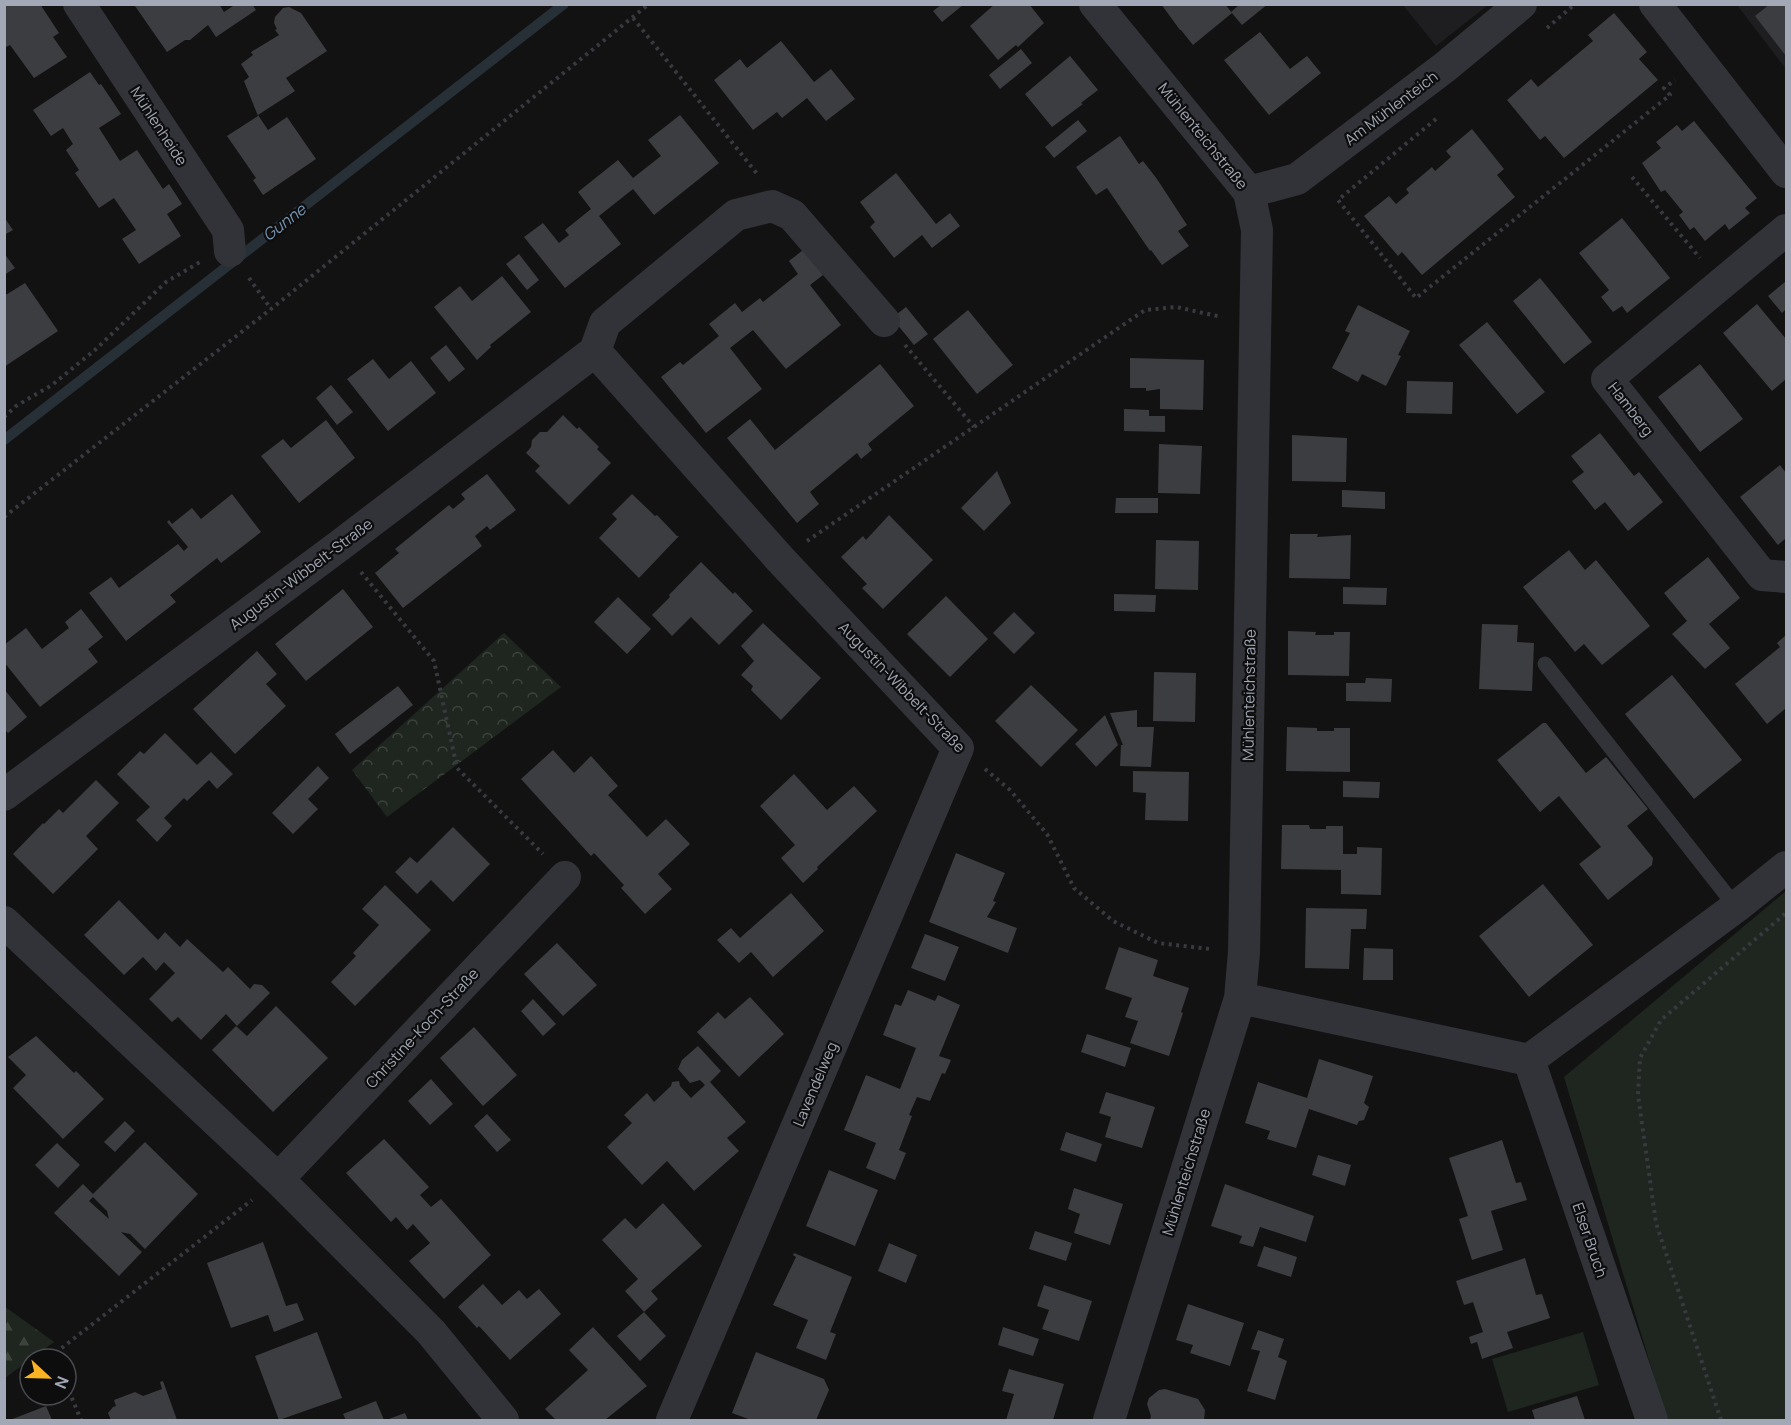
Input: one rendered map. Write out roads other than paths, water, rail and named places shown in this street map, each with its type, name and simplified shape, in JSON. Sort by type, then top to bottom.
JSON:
[{"type":"street","name":"Mühlenheide","points":[[79,4],[228,230],[229,248]]},
{"type":"street","name":"Mühlenteichstraße","points":[[1095,4],[1249,192],[1257,230],[1244,952],[1240,998],[1109,1420]]},
{"type":"street","name":"Am Mühlenteich","points":[[1249,192],[1297,179],[1445,67],[1521,4]]},
{"type":"street","points":[[1655,4],[1786,172]]},
{"type":"street","points":[[595,351],[605,323],[736,214],[772,206],[792,215],[884,321]]},
{"type":"street","name":"Hamberg","points":[[1786,230],[1607,379],[1762,575],[1786,577]]},
{"type":"street","name":"Augustin-Wibbelt-Straße","points":[[4,795],[339,546],[595,351],[780,559],[958,748]]},
{"type":"street","name":"Lavendelweg","points":[[672,1420],[958,748]]},
{"type":"street","points":[[1240,998],[1529,1060],[1736,907],[1786,867]]},
{"type":"street","name":"Christine-Koch-Straße","points":[[278,1179],[565,877]]},
{"type":"street","points":[[4,922],[278,1179],[431,1332],[503,1420]]},
{"type":"street","name":"Elser Bruch","points":[[1529,1060],[1652,1420]]},
{"type":"lane","points":[[1545,664],[1736,907]]},
{"type":"waterway","name":"Gunne","points":[[4,440],[564,4]]}]
